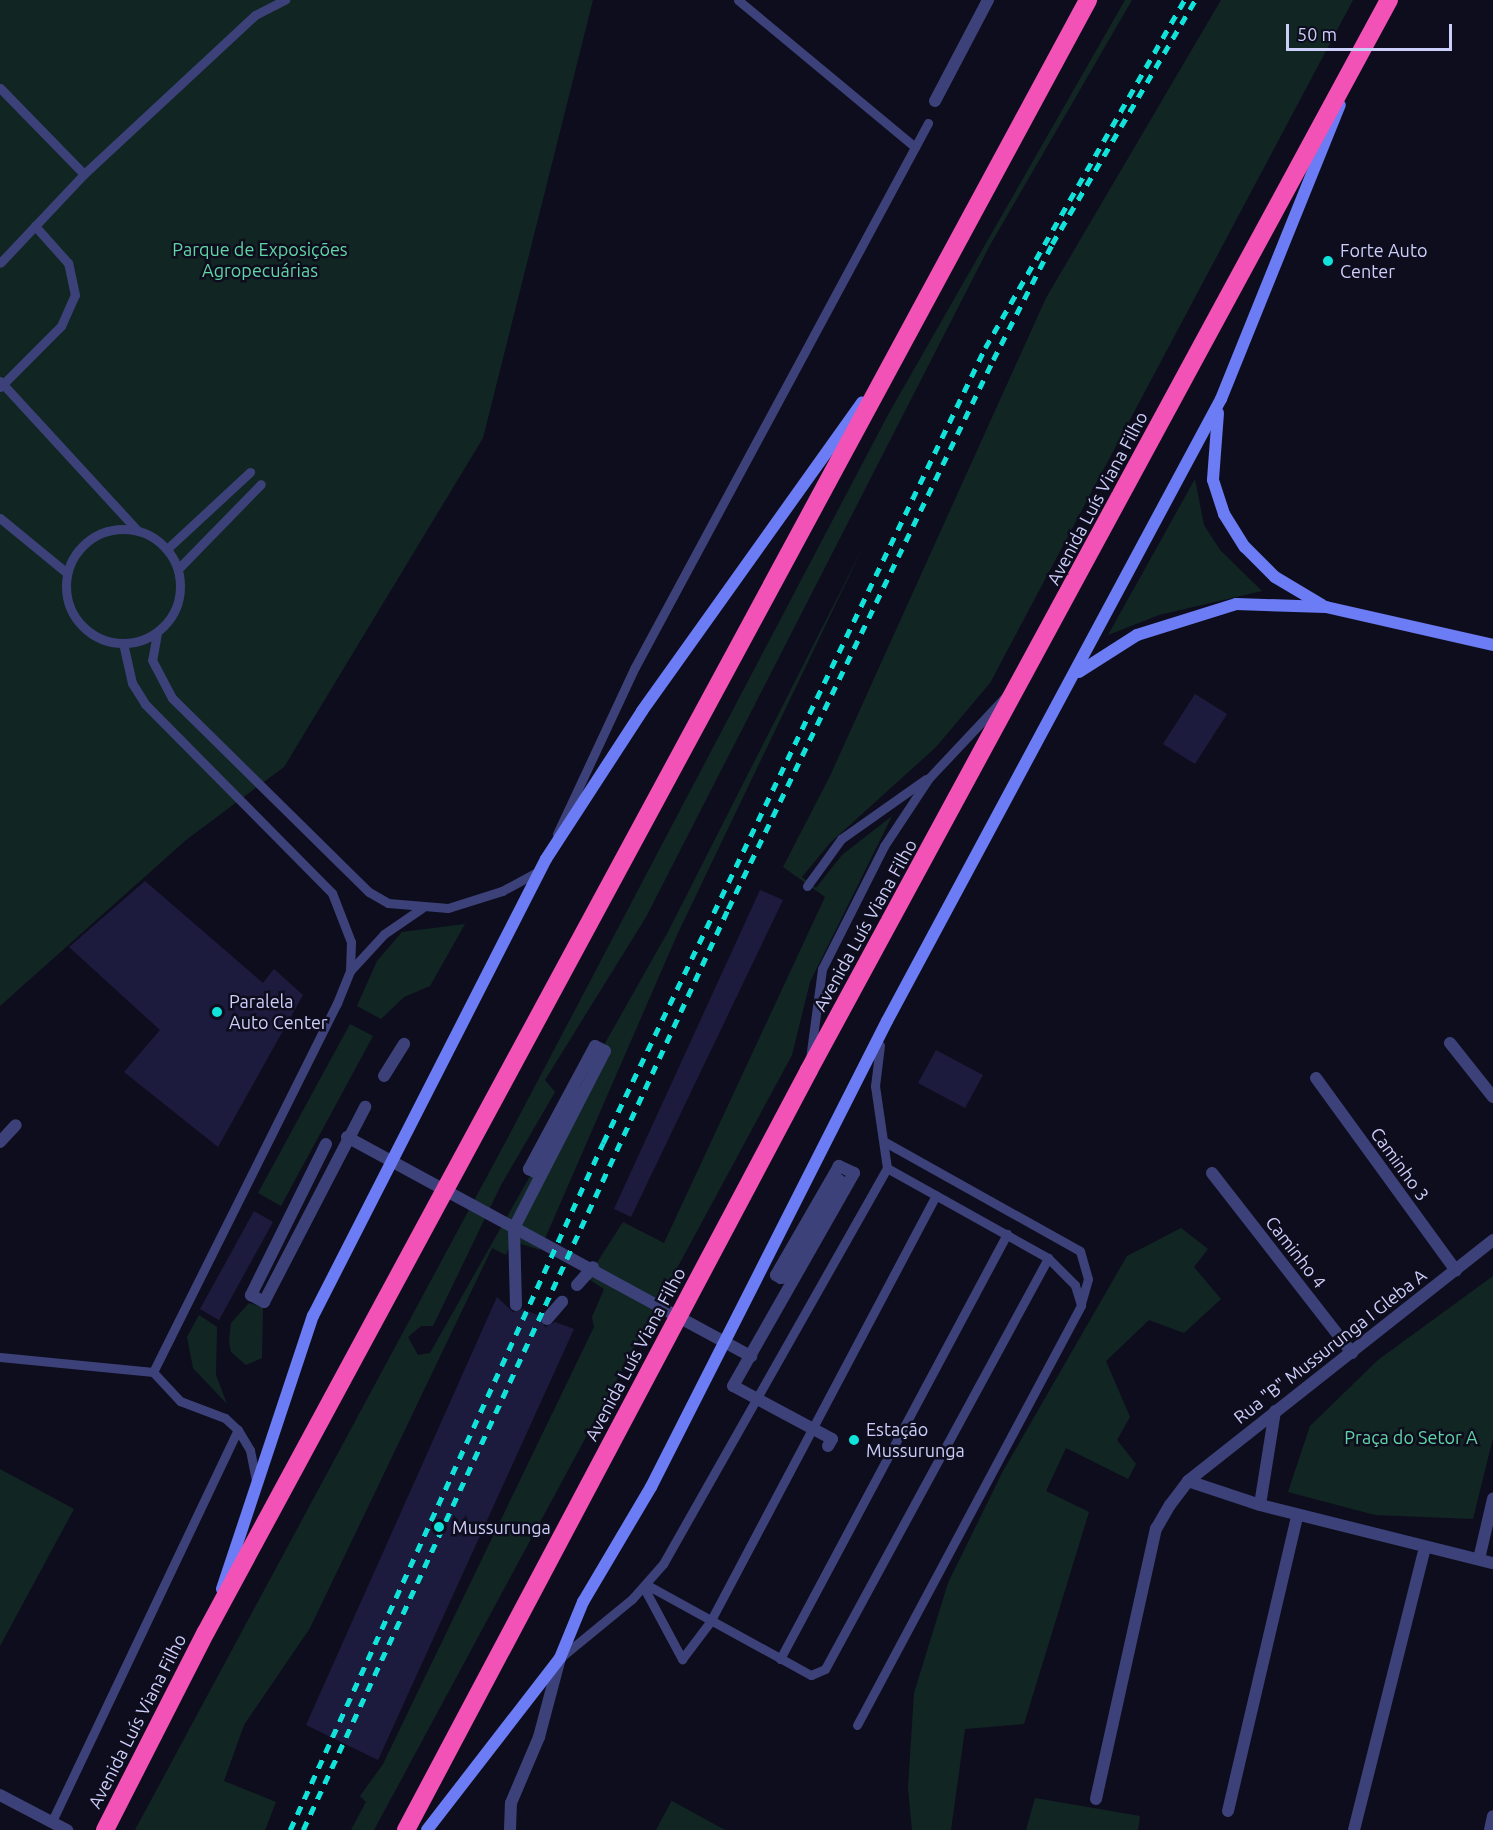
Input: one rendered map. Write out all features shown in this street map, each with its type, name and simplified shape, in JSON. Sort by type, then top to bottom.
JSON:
[{"type":"highway","name":"Avenida Luís Viana Filho","points":[[105,1830],[206,1632],[1088,0]]},
{"type":"highway","name":"Avenida Luís Viana Filho","points":[[406,1830],[809,1070],[1023,679],[1389,0]]},
{"type":"main road","name":"Avenida Luís Viana Filho","points":[[427,1830],[560,1658],[583,1602],[651,1487],[887,1021],[1076,675],[1221,399],[1365,43]]},
{"type":"main road","name":"Avenida Luís Viana Filho","points":[[206,1632],[257,1492],[313,1316],[546,858],[642,711],[692,648],[902,345]]},
{"type":"main road","points":[[1221,399],[1212,446],[1213,480],[1224,514],[1245,547],[1275,577],[1326,607]]},
{"type":"main road","points":[[1076,675],[1137,635],[1186,616],[1236,604],[1326,607],[1493,645]]},
{"type":"street","points":[[935,100],[988,0]]},
{"type":"street","points":[[1450,1043],[1493,1097]]},
{"type":"street","points":[[384,1076],[404,1044]]},
{"type":"street","points":[[516,1305],[514,1228],[605,1051],[595,1046],[529,1169],[536,1172],[577,1092]]},
{"type":"street","name":"Caminho 3","points":[[1316,1078],[1456,1271]]},
{"type":"street","points":[[326,1144],[251,1294],[264,1302],[347,1137],[365,1107]]},
{"type":"street","points":[[0,1142],[16,1125]]},
{"type":"street","points":[[347,1137],[514,1228],[593,1267],[751,1356]]},
{"type":"street","points":[[828,1446],[832,1439],[733,1386],[854,1173],[839,1166],[776,1275],[781,1278],[840,1180]]},
{"type":"street","name":"Caminho 4","points":[[1212,1173],[1352,1353]]},
{"type":"street","name":"Rua \"B\" Mussurunga I Gleba A","points":[[1096,1799],[1156,1529],[1188,1481],[1493,1240]]},
{"type":"street","points":[[577,1285],[593,1267]]},
{"type":"street","points":[[547,1319],[562,1302]]},
{"type":"street","points":[[1260,1505],[1275,1411]]},
{"type":"street","points":[[1188,1481],[1297,1517],[1493,1563]]},
{"type":"street","points":[[1479,1560],[1493,1499]]},
{"type":"street","points":[[1227,1811],[1297,1517]]},
{"type":"street","points":[[1354,1830],[1425,1548]]},
{"type":"street","points":[[510,1830],[511,1803],[548,1711],[560,1658]]},
{"type":"street","points":[[0,1795],[52,1819],[67,1830]]},
{"type":"street","points":[[1490,1830],[1493,1816]]},
{"type":"lane","points":[[0,263],[84,174],[255,15],[285,0]]},
{"type":"lane","points":[[738,0],[915,147]]},
{"type":"lane","points":[[0,88],[84,174]]},
{"type":"lane","points":[[546,858],[635,667],[928,123]]},
{"type":"lane","points":[[35,226],[68,263],[75,295],[60,326],[1,384],[136,529],[168,548],[179,568],[178,604],[157,633],[152,660],[156,676],[262,790],[351,878],[388,903],[422,908],[475,900],[539,871]]},
{"type":"lane","points":[[168,548],[250,472]]},
{"type":"lane","points":[[179,568],[261,484]]},
{"type":"lane","points":[[0,518],[67,573]]},
{"type":"lane","points":[[136,529],[99,533],[85,543],[67,573],[66,590],[79,622],[92,634],[123,643],[157,633]]},
{"type":"lane","points":[[123,643],[132,683],[145,704],[332,893],[346,919],[350,971]]},
{"type":"lane","points":[[809,1070],[822,969],[884,846],[928,778],[1023,679]]},
{"type":"lane","points":[[807,886],[841,839],[890,801],[928,778]]},
{"type":"lane","points":[[890,801],[898,801],[906,814]]},
{"type":"lane","points":[[153,1372],[350,971],[384,934],[422,908]]},
{"type":"lane","points":[[560,1658],[646,1587],[887,1168],[875,1060],[887,1021]]},
{"type":"lane","points":[[856,1725],[1081,1305],[1088,1279],[1080,1251],[885,1142]]},
{"type":"lane","points":[[887,1168],[1048,1258],[1075,1285],[1081,1305]]},
{"type":"lane","points":[[646,1587],[682,1659],[710,1623],[936,1195]]},
{"type":"lane","points":[[780,1659],[1007,1234]]},
{"type":"lane","points":[[646,1587],[811,1675],[825,1669],[1048,1258]]},
{"type":"lane","points":[[0,1357],[153,1372],[180,1401],[225,1418],[238,1430],[250,1450],[257,1492]]},
{"type":"lane","points":[[52,1819],[238,1430]]},
{"type":"green space","name":"Parque de Exposições Agropecuárias","points":[[0,0],[593,0],[483,438],[284,767],[186,840],[0,1006]]},
{"type":"green space","points":[[1125,0],[1132,0],[990,245],[646,917],[545,1080],[555,1092],[501,1185],[433,1326],[421,1326],[408,1337],[418,1355],[430,1353],[669,930],[864,545],[677,935],[540,1250],[512,1241],[506,1255],[492,1248],[310,1628],[244,1725],[224,1781],[276,1802],[265,1830],[135,1830],[505,1143],[889,413]]},
{"type":"green space","points":[[1221,0],[1353,0],[990,683],[936,747],[830,843],[802,877],[816,888],[842,855],[892,816],[810,982],[792,1055],[374,1830],[351,1830],[366,1802],[360,1796],[383,1764],[594,1327],[592,1317],[604,1289],[587,1278],[623,1222],[664,1243],[825,897],[783,867],[830,776],[1046,298]]},
{"type":"green space","points":[[1195,479],[1204,525],[1220,550],[1262,591],[1159,615],[1108,635]]},
{"type":"green space","points":[[465,924],[430,986],[404,997],[381,1019],[357,1006],[377,961],[402,932]]},
{"type":"green space","points":[[350,1024],[373,1036],[281,1206],[258,1193]]},
{"type":"green space","points":[[1181,1228],[1208,1249],[1194,1267],[1221,1299],[1184,1333],[1149,1320],[1106,1361],[1130,1417],[1117,1440],[1136,1464],[1128,1479],[1066,1448],[1046,1491],[1089,1512],[1024,1724],[965,1729],[951,1830],[912,1830],[908,1788],[914,1693],[948,1583],[1003,1471],[1127,1256]]},
{"type":"green space","name":"Praça do Setor A","points":[[1493,1276],[1493,1438],[1473,1519],[1375,1515],[1288,1492],[1310,1426],[1378,1360]]},
{"type":"green space","points":[[249,1303],[263,1307],[262,1358],[246,1365],[231,1352],[229,1341],[231,1323]]},
{"type":"green space","points":[[199,1315],[217,1327],[216,1375],[227,1404],[193,1368],[187,1337]]},
{"type":"green space","points":[[0,1469],[74,1509],[0,1646]]},
{"type":"green space","points":[[1035,1798],[1140,1816],[1138,1830],[1026,1830]]},
{"type":"green space","points":[[672,1801],[725,1830],[656,1830]]},
{"type":"building","points":[[1195,694],[1227,714],[1195,764],[1163,744]]},
{"type":"building","name":"Paralela Auto Center","points":[[145,881],[263,983],[274,969],[303,995],[218,1147],[124,1072],[160,1030],[69,947]]},
{"type":"building","points":[[760,890],[783,900],[631,1217],[614,1209]]},
{"type":"building","points":[[936,1050],[983,1075],[965,1108],[918,1083]]},
{"type":"building","points":[[254,1211],[273,1222],[219,1320],[200,1309]]},
{"type":"building","name":"Mussurunga","points":[[497,1297],[513,1312],[523,1309],[540,1316],[545,1327],[555,1322],[574,1329],[378,1760],[306,1725]]},
{"type":"railway","points":[[290,1830],[603,1143],[985,348],[1184,0]]},
{"type":"railway","points":[[303,1830],[728,909],[993,360],[1052,244],[1195,0]]},
{"type":"place","name":"Forte Auto Center","points":[[1328,261]]},
{"type":"place","name":"Paralela Auto Center","points":[[217,1012]]},
{"type":"place","name":"Estação Mussurunga","points":[[854,1440]]},
{"type":"place","name":"Mussurunga","points":[[439,1527]]}]
